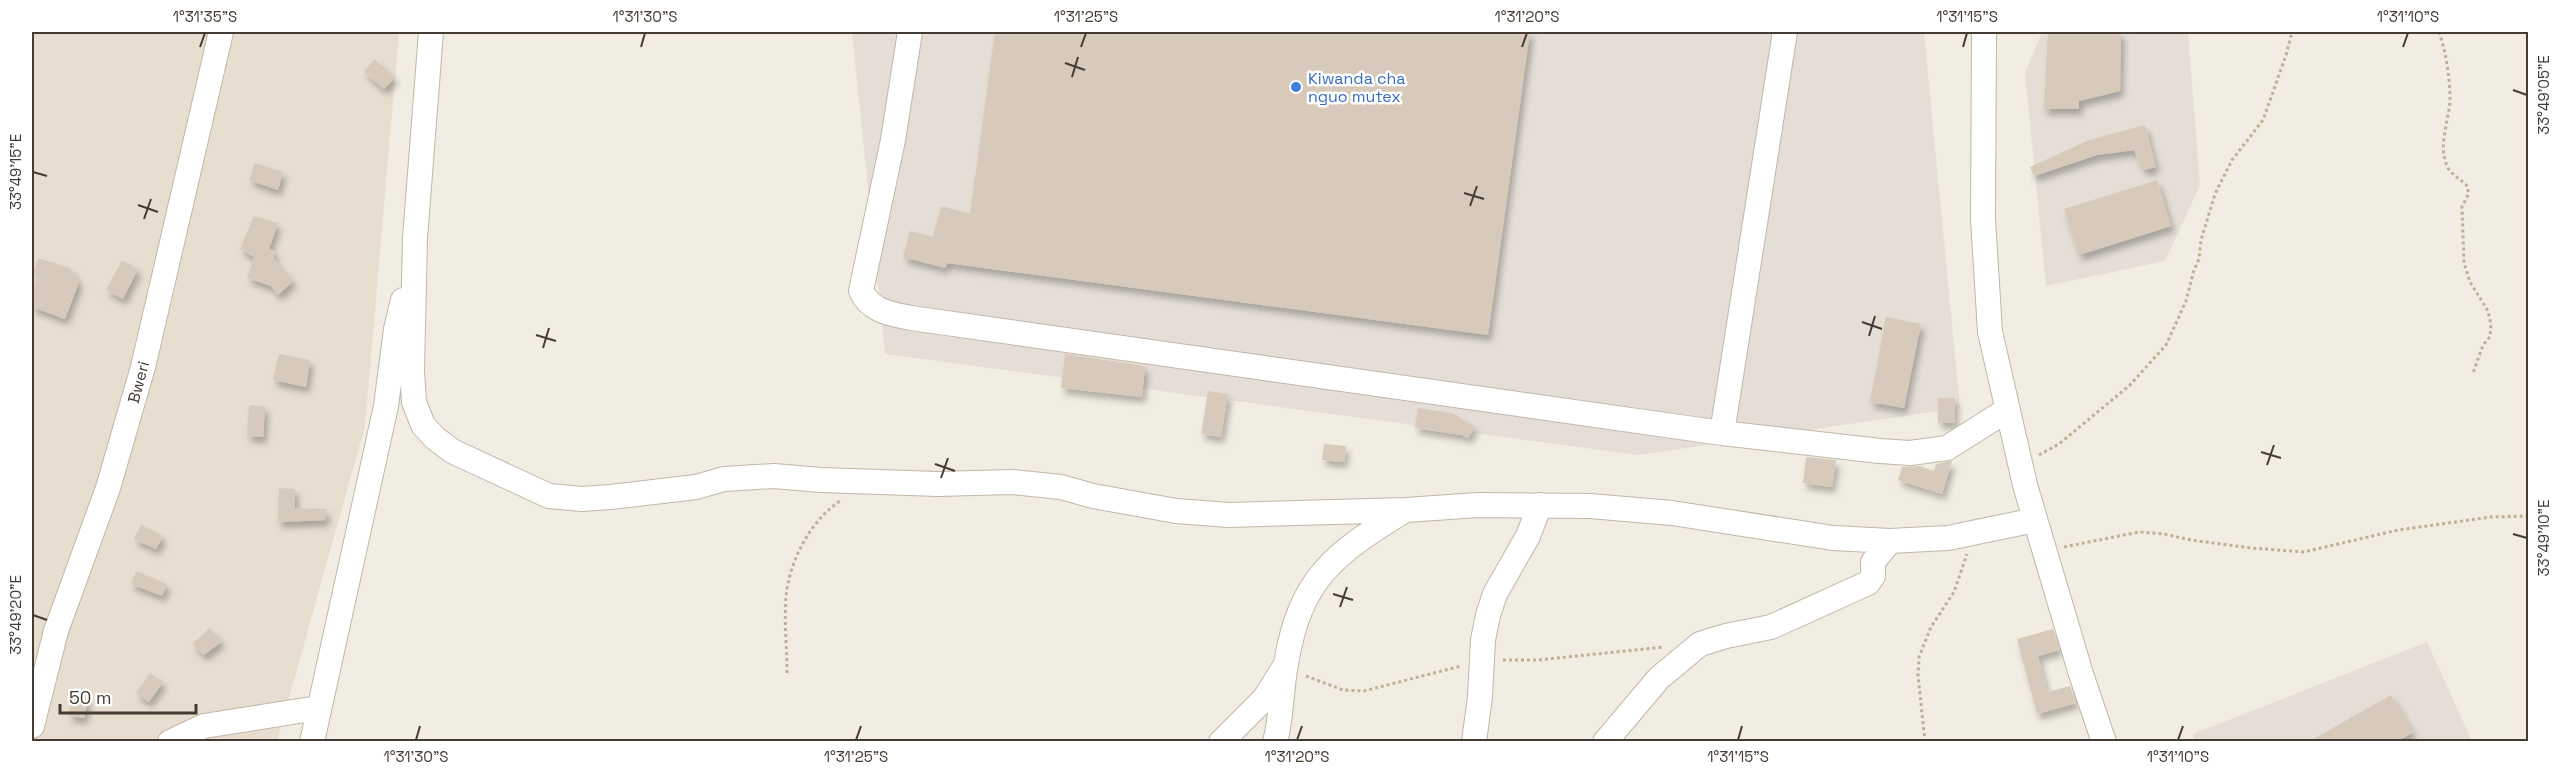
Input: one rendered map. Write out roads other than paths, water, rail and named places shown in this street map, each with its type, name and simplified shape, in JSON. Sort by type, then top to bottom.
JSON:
[{"type":"street","name":"Bweri","points":[[32,726],[37,693],[56,631],[108,488],[143,367],[221,32]]},
{"type":"street","points":[[431,32],[414,238],[412,371],[414,402],[423,425],[452,451],[549,496],[582,499],[696,487],[724,479],[774,476],[938,484],[1012,482],[1061,487],[1093,496],[1165,510],[1229,515],[1406,510],[1478,505],[1540,505],[1672,513],[1787,529],[1833,538],[1890,541],[1948,538],[2035,520]]},
{"type":"street","points":[[910,32],[893,140],[862,278],[861,291],[864,299],[875,308],[911,318],[1722,433],[1880,451],[1927,452],[1947,448],[2007,410]]},
{"type":"street","points":[[1722,433],[1785,32]]},
{"type":"street","points":[[1984,32],[1983,219],[1990,332],[2035,520],[2081,674],[2104,741]]},
{"type":"street","points":[[312,741],[386,406],[401,305],[414,272]]},
{"type":"street","points":[[1474,741],[1488,615],[1495,594],[1528,537],[1540,505]]},
{"type":"street","points":[[1275,741],[1280,721],[1286,665],[1300,614],[1317,578],[1337,556],[1406,510]]},
{"type":"street","points":[[1605,741],[1659,678],[1700,644],[1771,627],[1868,584],[1873,576],[1873,562],[1890,541]]},
{"type":"street","points":[[1221,741],[1265,698],[1286,665]]},
{"type":"street","points":[[170,741],[204,726],[318,708]]},
{"type":"place","name":"Kiwanda cha nguo mutex","points":[[1296,87]]}]
